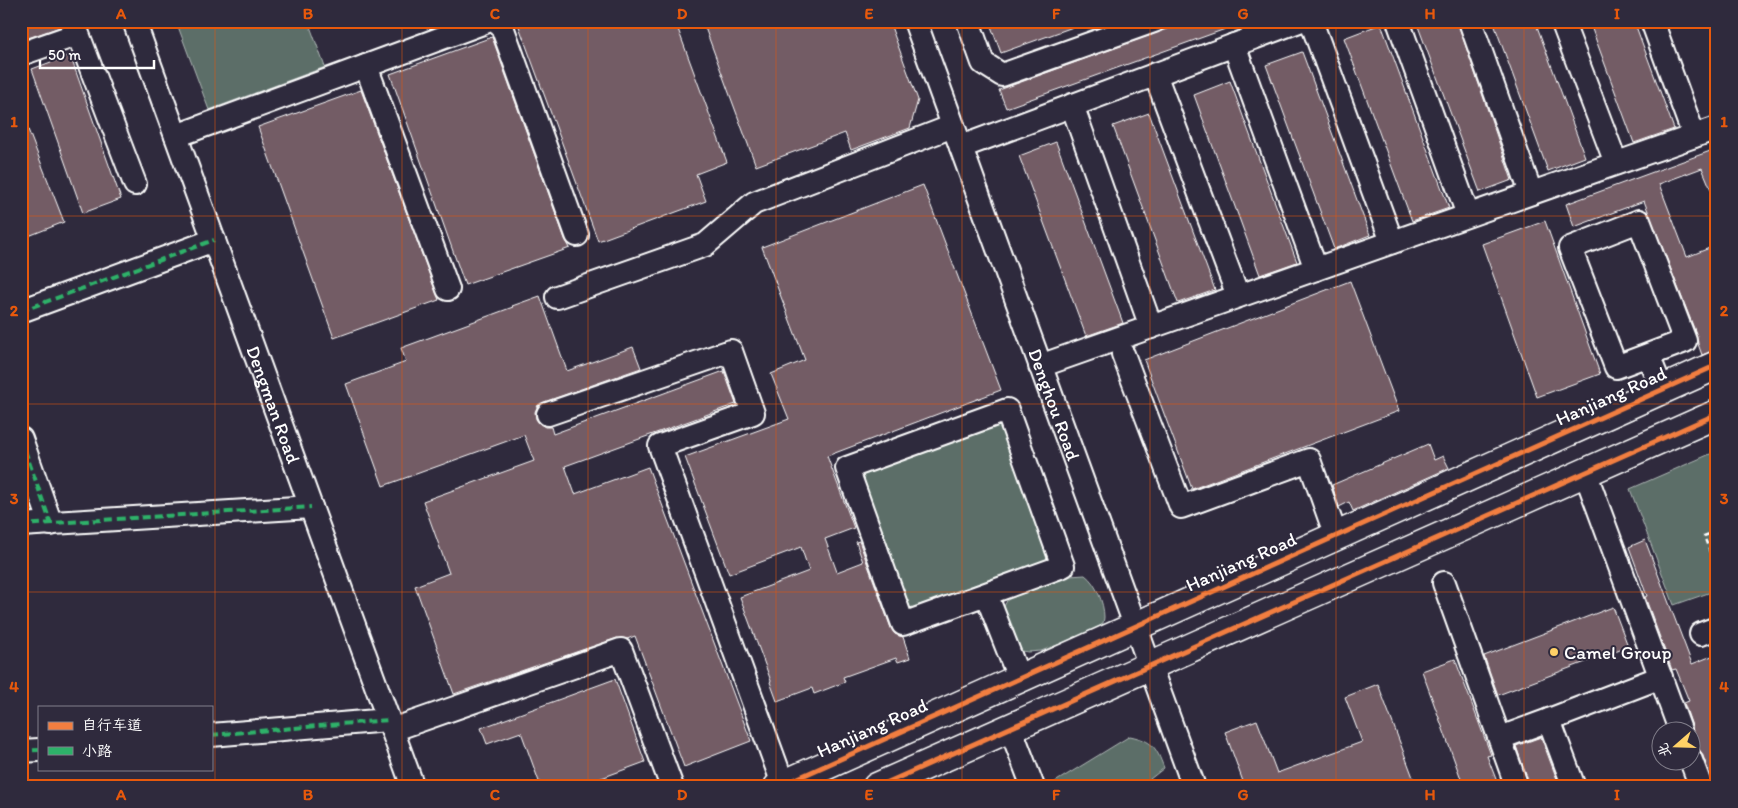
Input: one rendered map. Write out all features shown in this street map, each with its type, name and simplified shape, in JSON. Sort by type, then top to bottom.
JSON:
[{"type":"main road","name":"Hanjiang Road","points":[[780,786],[1717,365]]},
{"type":"main road","points":[[877,787],[1717,414]]},
{"type":"street","name":"Dengman Road","points":[[134,21],[413,787]]},
{"type":"street","points":[[176,136],[488,21]]},
{"type":"street","points":[[500,21],[577,235]]},
{"type":"street","name":"Denghou Road","points":[[915,21],[1194,787]]},
{"type":"street","points":[[968,21],[983,63],[1002,75],[1154,21]]},
{"type":"street","points":[[961,147],[1298,21]]},
{"type":"street","points":[[1311,21],[1392,242]]},
{"type":"street","points":[[1398,21],[1468,215]]},
{"type":"street","points":[[1470,21],[1531,193]]},
{"type":"street","points":[[1562,21],[1616,163]]},
{"type":"street","points":[[1652,21],[1694,136]]},
{"type":"street","points":[[21,54],[78,34],[134,184]]},
{"type":"street","points":[[1234,46],[1316,269]]},
{"type":"street","points":[[366,66],[448,289]]},
{"type":"street","points":[[1155,74],[1238,296]]},
{"type":"street","points":[[1072,105],[1151,327]]},
{"type":"street","points":[[557,297],[705,245],[754,203],[953,126]]},
{"type":"street","points":[[1040,366],[1717,128]]},
{"type":"street","points":[[1639,222],[1685,341],[1648,355],[1616,367],[1570,248],[1639,222]]},
{"type":"street","points":[[21,311],[214,240]]},
{"type":"street","points":[[548,414],[730,351],[753,413],[660,446],[780,786]]},
{"type":"street","points":[[1123,354],[1181,507],[1309,460],[1336,536]]},
{"type":"street","points":[[1648,355],[1662,390]]},
{"type":"street","points":[[1007,410],[1063,566],[986,594],[904,624],[847,468],[1007,410]]},
{"type":"street","points":[[21,439],[51,524]]},
{"type":"street","points":[[1585,472],[1676,720]]},
{"type":"street","points":[[21,525],[311,508]]},
{"type":"street","points":[[1444,583],[1517,787]]},
{"type":"street","points":[[986,594],[1019,678]]},
{"type":"street","points":[[212,735],[390,725],[621,650],[672,787]]},
{"type":"street","points":[[1500,738],[1661,677]]},
{"type":"street","points":[[1549,720],[1574,787]]},
{"type":"street","points":[[1010,727],[1033,787]]},
{"type":"street","points":[[21,751],[38,750]]},
{"type":"street","points":[[1695,770],[1701,787]]},
{"type":"path","points":[[1717,531],[1704,536],[1717,571]]},
{"type":"green space","points":[[176,21],[308,21],[325,67],[209,110]]},
{"type":"green space","points":[[1007,410],[1063,566],[903,624],[847,468]]},
{"type":"green space","points":[[1717,451],[1717,590],[1674,605],[1630,489]]},
{"type":"green space","points":[[1085,575],[1093,583],[1101,600],[1104,617],[1101,629],[1041,651],[1028,652],[1016,650],[1003,608],[1009,597],[1070,576]]},
{"type":"green space","points":[[1130,736],[1144,740],[1153,746],[1164,768],[1140,787],[1052,787],[1055,782]]},
{"type":"building","points":[[22,21],[77,21],[28,38]]},
{"type":"building","points":[[517,21],[675,21],[727,162],[696,174],[706,201],[598,241]]},
{"type":"building","points":[[713,21],[889,21],[918,100],[910,128],[851,150],[845,133],[756,166],[704,25]]},
{"type":"building","points":[[989,21],[1084,21],[1084,23],[1001,53]]},
{"type":"building","points":[[1189,21],[1242,21],[1242,23],[1006,108],[999,90]]},
{"type":"building","points":[[1416,21],[1457,21],[1512,180],[1480,192]]},
{"type":"building","points":[[1493,21],[1535,21],[1585,157],[1548,171]]},
{"type":"building","points":[[1589,21],[1634,21],[1674,129],[1634,143]]},
{"type":"building","points":[[1381,24],[1449,208],[1412,221],[1344,38]]},
{"type":"building","points":[[492,37],[565,239],[570,248],[465,285],[390,74]]},
{"type":"building","points":[[1302,52],[1370,235],[1334,249],[1266,65]]},
{"type":"building","points":[[70,55],[121,199],[83,213],[32,69]]},
{"type":"building","points":[[1230,81],[1297,262],[1260,275],[1194,95]]},
{"type":"building","points":[[361,90],[439,300],[334,338],[258,127]]},
{"type":"building","points":[[1149,113],[1215,290],[1178,303],[1113,126]]},
{"type":"building","points":[[21,115],[64,222],[21,239]]},
{"type":"building","points":[[1056,142],[1123,323],[1086,336],[1019,156]]},
{"type":"building","points":[[1713,150],[1717,160],[1717,204],[1702,168],[1659,184],[1687,257],[1717,245],[1717,350],[1702,355],[1697,336],[1644,201],[1574,227],[1566,204]]},
{"type":"building","points":[[923,185],[1001,390],[827,456],[854,528],[825,539],[837,572],[863,562],[856,542],[859,541],[891,628],[895,634],[903,637],[910,658],[898,662],[896,658],[843,677],[845,682],[814,694],[812,688],[777,701],[740,597],[809,571],[801,547],[729,574],[685,457],[789,419],[771,374],[805,360],[762,247]]},
{"type":"building","points":[[1545,221],[1600,374],[1537,397],[1482,244]]},
{"type":"building","points":[[1350,281],[1399,411],[1192,489],[1144,360]]},
{"type":"building","points":[[540,296],[567,371],[633,347],[641,368],[538,405],[535,412],[536,419],[545,427],[551,427],[553,434],[724,371],[736,404],[565,466],[575,494],[648,467],[751,741],[684,767],[635,636],[627,639],[617,638],[454,694],[415,586],[449,573],[423,501],[534,461],[524,435],[383,486],[346,384],[406,362],[401,348]]},
{"type":"building","points":[[1428,444],[1434,460],[1443,456],[1449,468],[1353,511],[1349,502],[1339,507],[1332,485]]},
{"type":"building","points":[[1645,540],[1692,664],[1717,654],[1717,787],[1714,787],[1700,751],[1700,720],[1690,720],[1684,703],[1689,701],[1676,669],[1672,670],[1629,547]]},
{"type":"building","name":"Camel Group","points":[[1613,607],[1628,646],[1498,695],[1484,656]]},
{"type":"building","points":[[1455,659],[1491,755],[1487,756],[1499,787],[1464,787],[1422,671]]},
{"type":"building","points":[[615,679],[645,762],[577,787],[541,787],[521,732],[487,744],[481,728]]},
{"type":"building","points":[[1378,684],[1414,780],[1396,787],[1245,787],[1225,732],[1257,720],[1277,773],[1362,742],[1345,697]]},
{"type":"building","points":[[1541,737],[1560,787],[1530,787],[1516,746]]},
{"type":"marked path","points":[[21,311],[214,240]]},
{"type":"marked path","points":[[21,439],[51,524]]},
{"type":"marked path","points":[[21,525],[311,507]]},
{"type":"marked path","points":[[212,735],[388,720]]},
{"type":"marked path","points":[[21,751],[38,750]]},
{"type":"cycle path","points":[[778,787],[1717,365]]},
{"type":"cycle path","points":[[877,787],[1717,414]]},
{"type":"place","name":"Camel Group","points":[[1554,652]]}]
